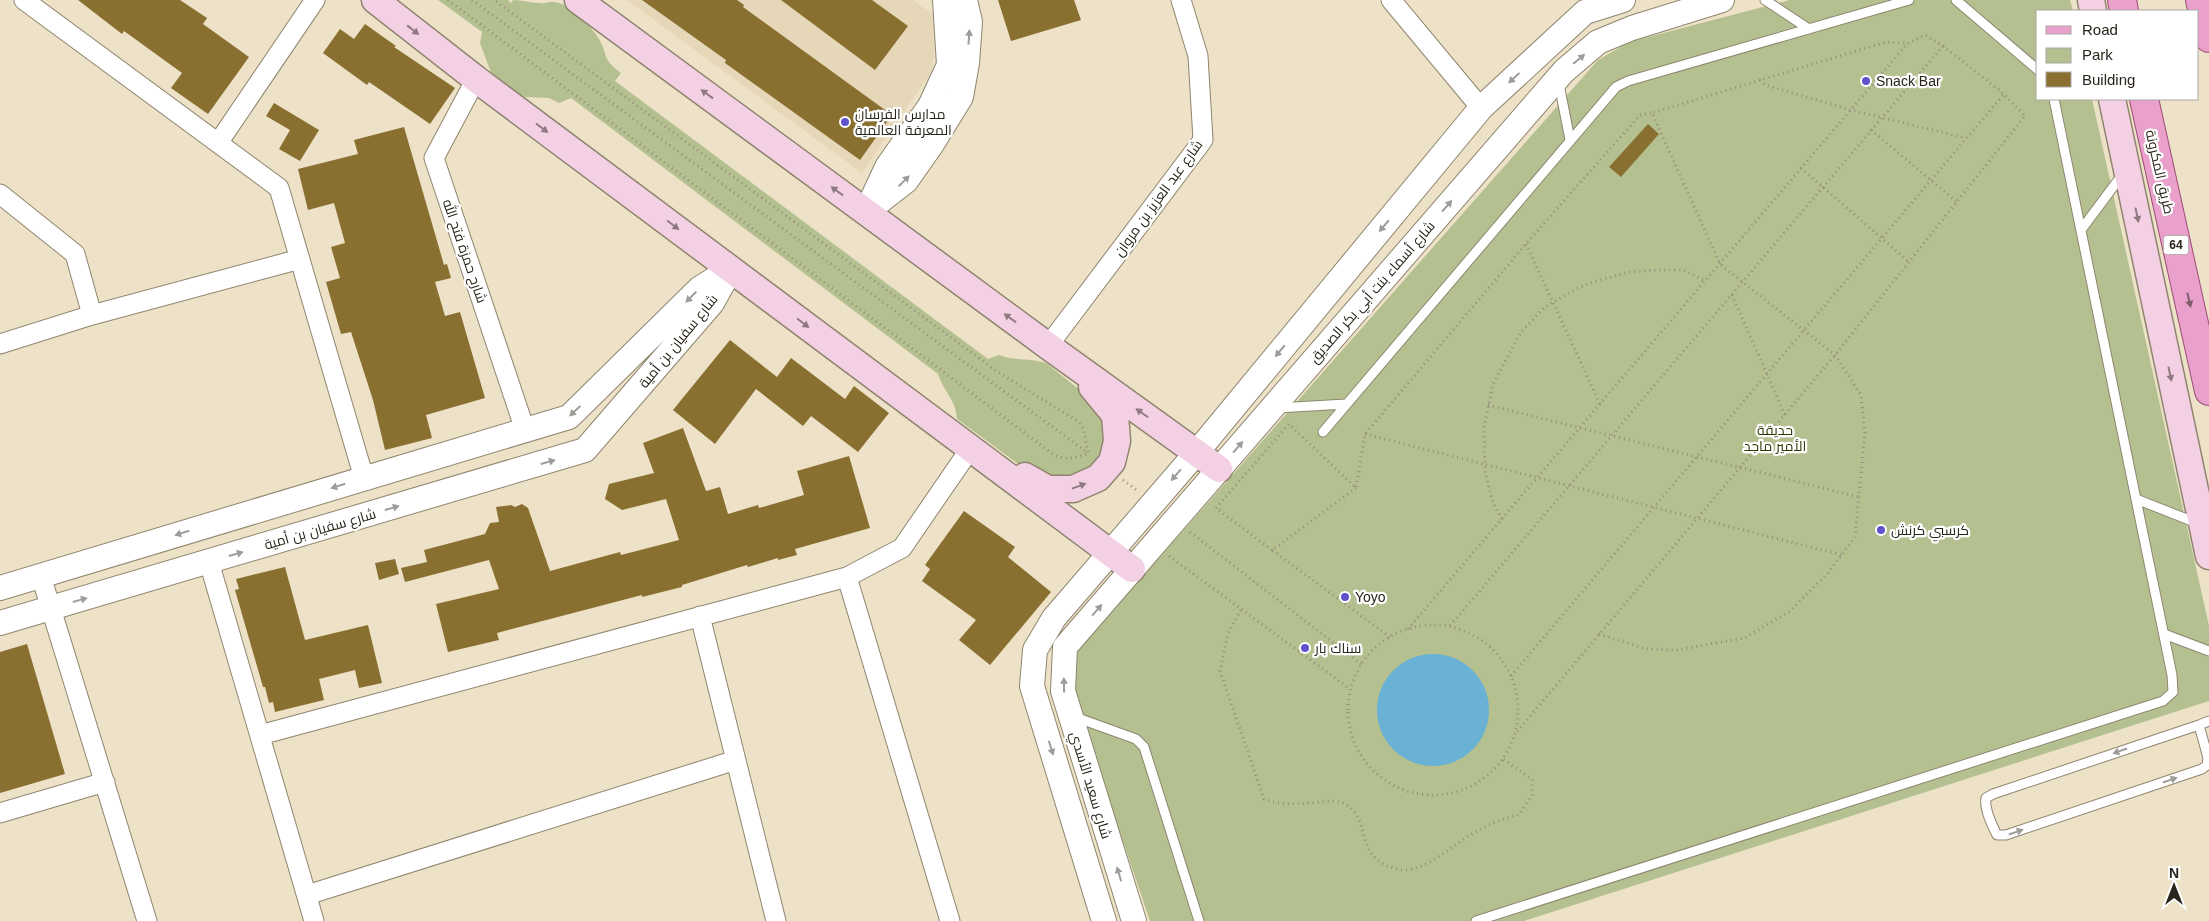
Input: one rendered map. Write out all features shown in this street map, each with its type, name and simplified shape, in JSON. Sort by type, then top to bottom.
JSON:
[{"type":"main road","points":[[374,0],[476,79],[1132,569]]},
{"type":"main road","points":[[578,0],[1048,346],[1219,469]]},
{"type":"main road","points":[[2200,0],[2209,38]]},
{"type":"main road","points":[[2112,100],[2209,556]]},
{"type":"main road","name":"طريق المكرونة","points":[[2144,100],[2209,391]]},
{"type":"main road","points":[[2150,278],[2182,271]]},
{"type":"main road","points":[[970,449],[1006,465],[1048,489],[1073,489],[1098,478],[1098,460],[1112,462],[1117,441],[1115,415],[1099,394],[1048,346]]},
{"type":"street","points":[[24,0],[279,188],[364,478]]},
{"type":"street","points":[[218,143],[315,0]]},
{"type":"street","name":"شارع عبد العزيز بن مروان","points":[[1048,346],[1202,140],[1198,56],[1181,0]]},
{"type":"street","points":[[1391,0],[1481,108]]},
{"type":"street","points":[[1110,551],[1196,452],[1481,108],[1583,6],[1622,0]]},
{"type":"street","name":"شارع أسماء بنت أبي بكر الصديق","points":[[1065,647],[1558,78],[1598,42],[1632,28],[1722,0]]},
{"type":"street","points":[[866,212],[887,167],[930,106],[949,65],[948,2]]},
{"type":"street","name":"شارح حمزة فتح الله","points":[[476,79],[434,158],[525,430]]},
{"type":"street","points":[[0,194],[75,254],[92,314]]},
{"type":"street","points":[[0,344],[92,314],[300,259]]},
{"type":"street","name":"شارع سفيان بن أمية","points":[[0,588],[570,417],[699,289],[731,269]]},
{"type":"street","name":"شارع سفيان بن أمية","points":[[0,623],[586,450],[712,303],[731,269]]},
{"type":"street","points":[[260,735],[847,577],[902,548],[970,449]]},
{"type":"street","name":"شارع سعيد الأسدي","points":[[1104,921],[1032,686],[1035,650],[1054,618],[1110,551]]},
{"type":"street","points":[[209,562],[314,921]]},
{"type":"street","points":[[41,576],[147,921]]},
{"type":"street","points":[[847,577],[950,921]]},
{"type":"street","points":[[700,616],[775,921]]},
{"type":"street","name":"شارع سعيد الأسدي","points":[[1065,647],[1063,691],[1134,921]]},
{"type":"street","points":[[307,895],[736,760]]},
{"type":"street","points":[[0,813],[105,782]]},
{"type":"lane","points":[[1765,0],[1809,29]]},
{"type":"lane","points":[[1323,432],[1616,87],[1628,81],[1909,0]]},
{"type":"lane","points":[[1956,0],[2036,68]]},
{"type":"lane","points":[[1558,78],[1570,140]]},
{"type":"lane","points":[[1476,921],[2162,701],[2173,692],[2172,675],[2164,634],[2054,100]]},
{"type":"lane","points":[[2081,230],[2127,169]]},
{"type":"lane","points":[[1272,408],[1346,404]]},
{"type":"lane","points":[[2136,499],[2202,525]]},
{"type":"lane","points":[[2164,634],[2209,651]]},
{"type":"lane","points":[[1070,716],[1136,739],[1144,747],[1199,921]]},
{"type":"lane","points":[[2199,724],[2208,758],[2207,765],[2202,769],[2006,835],[1998,835],[1993,828],[1985,803],[1986,798],[2199,724],[2209,721]]},
{"type":"path","points":[[448,0],[1054,455],[1060,458],[1098,460]]},
{"type":"path","points":[[472,0],[1098,460],[1152,502]]},
{"type":"path","points":[[494,0],[995,370],[1079,422],[1084,428],[1085,444],[1098,460]]},
{"type":"path","points":[[1408,629],[1907,44],[1925,35],[1943,46],[2004,94],[2026,116],[1835,355],[1516,733],[1503,759],[1482,780],[1456,793],[1426,796],[1397,789],[1373,772],[1356,748],[1347,720],[1350,689],[1361,664],[1374,649],[1390,637],[1408,629],[1428,626],[1449,627],[1475,636],[1496,653],[1511,676],[1517,694],[1518,714],[1516,733]]},
{"type":"path","points":[[1272,550],[1356,488],[1366,434],[1526,244],[1640,115],[1886,42],[1907,44]]},
{"type":"path","points":[[1449,627],[1943,46]]},
{"type":"path","points":[[1760,80],[1765,86],[1851,110],[1966,138]]},
{"type":"path","points":[[1511,676],[2004,94]]},
{"type":"path","points":[[1599,634],[1646,649],[1669,650],[1744,638],[1789,612],[1828,573],[1855,537],[1865,433],[1861,395],[1835,355],[1720,264],[1652,113]]},
{"type":"path","points":[[1871,130],[1958,202]]},
{"type":"path","points":[[1801,168],[1909,262]]},
{"type":"path","points":[[1526,244],[1600,404]]},
{"type":"path","points":[[1502,519],[1493,503],[1484,464],[1484,428],[1493,384],[1521,332],[1545,307],[1576,288],[1629,272],[1684,270],[1705,281]]},
{"type":"path","points":[[1732,295],[1785,415]]},
{"type":"path","points":[[1488,405],[1859,497]]},
{"type":"path","points":[[1356,488],[1289,424],[1216,508],[1390,637]]},
{"type":"path","points":[[1366,434],[1842,555]]},
{"type":"path","points":[[1175,520],[1361,664]]},
{"type":"path","points":[[1154,546],[1350,689]]},
{"type":"path","points":[[1242,610],[1228,633],[1220,671],[1264,799],[1275,803],[1290,804],[1342,802],[1353,810],[1361,823],[1366,844],[1374,856],[1383,865],[1400,870],[1422,866],[1438,858],[1452,846],[1496,821],[1519,815],[1532,795],[1532,778],[1503,759]]},
{"type":"shaded area","name":"مدارس الفرسان المعرفة العالمية","points":[[627,0],[913,0],[938,18],[932,71],[862,173]]},
{"type":"green space","points":[[438,0],[508,0],[511,3],[513,0],[542,3],[553,2],[561,3],[573,11],[591,28],[599,39],[608,60],[621,73],[615,81],[988,359],[999,355],[1046,363],[1100,406],[1110,454],[1090,479],[1047,485],[957,419],[952,401],[938,374],[571,98],[559,103],[549,98],[525,97],[493,78],[480,43],[482,32]]},
{"type":"green space","name":"حديقة الأمير ماجد","points":[[1790,0],[2070,0],[2073,10],[2036,10],[2036,100],[2092,100],[2209,626],[2209,701],[1524,921],[1150,921],[1071,688],[1078,650],[1598,60],[1629,42]]},
{"type":"water","points":[[1433,654],[1454,658],[1473,670],[1485,689],[1489,710],[1485,731],[1473,750],[1454,762],[1433,766],[1412,762],[1393,750],[1381,731],[1377,710],[1381,689],[1393,670],[1412,658]]},
{"type":"building","points":[[78,0],[180,0],[207,18],[203,24],[249,57],[208,114],[171,88],[182,73],[124,31],[122,34]]},
{"type":"building","points":[[642,0],[737,0],[744,5],[743,7],[892,115],[860,160],[725,63],[726,60]]},
{"type":"building","points":[[781,0],[872,0],[908,26],[875,70]]},
{"type":"building","points":[[998,0],[1074,0],[1081,20],[1011,41]]},
{"type":"building","points":[[365,24],[396,46],[394,47],[455,88],[430,124],[369,82],[367,85],[323,53],[340,29],[354,39]]},
{"type":"building","points":[[274,103],[319,130],[300,161],[279,149],[290,130],[266,116]]},
{"type":"building","points":[[1648,124],[1659,134],[1621,177],[1609,167]]},
{"type":"building","points":[[404,127],[444,265],[447,264],[451,278],[435,282],[445,316],[460,312],[485,398],[426,415],[432,438],[385,450],[373,400],[351,332],[341,334],[326,282],[340,278],[331,247],[345,243],[334,203],[308,210],[298,169],[358,154],[354,140]]},
{"type":"building","points":[[730,340],[777,377],[791,358],[845,399],[854,386],[889,413],[858,452],[811,416],[803,426],[756,389],[715,444],[673,410]]},
{"type":"building","points":[[683,428],[706,491],[720,487],[728,514],[758,505],[759,508],[804,495],[797,471],[849,456],[870,528],[795,549],[797,555],[778,560],[778,558],[748,567],[747,565],[682,585],[682,587],[642,597],[642,595],[497,633],[499,640],[448,652],[436,604],[499,589],[489,560],[405,582],[401,568],[427,562],[424,550],[485,534],[490,523],[499,522],[496,507],[511,505],[515,507],[522,504],[528,508],[550,571],[620,552],[621,555],[679,540],[666,499],[622,510],[605,499],[609,484],[654,473],[643,443]]},
{"type":"building","points":[[964,511],[1015,547],[1008,557],[1051,592],[990,665],[959,640],[976,620],[922,581],[930,569],[925,565]]},
{"type":"building","points":[[395,559],[399,574],[379,580],[375,563]]},
{"type":"building","points":[[285,567],[305,640],[368,625],[382,683],[359,688],[355,670],[319,679],[324,700],[275,712],[273,702],[269,703],[265,687],[263,687],[235,590],[239,589],[236,579]]},
{"type":"building","points":[[27,644],[65,774],[0,793],[0,652]]},
{"type":"place","name":"Snack Bar","points":[[1866,81]]},
{"type":"place","name":"مدارس الفرسان المعرفة العالمية","points":[[845,122]]},
{"type":"place","name":"كرسبي كرنش","points":[[1881,530]]},
{"type":"place","name":"Yoyo","points":[[1345,597]]},
{"type":"place","name":"سناك بار","points":[[1305,648]]}]
